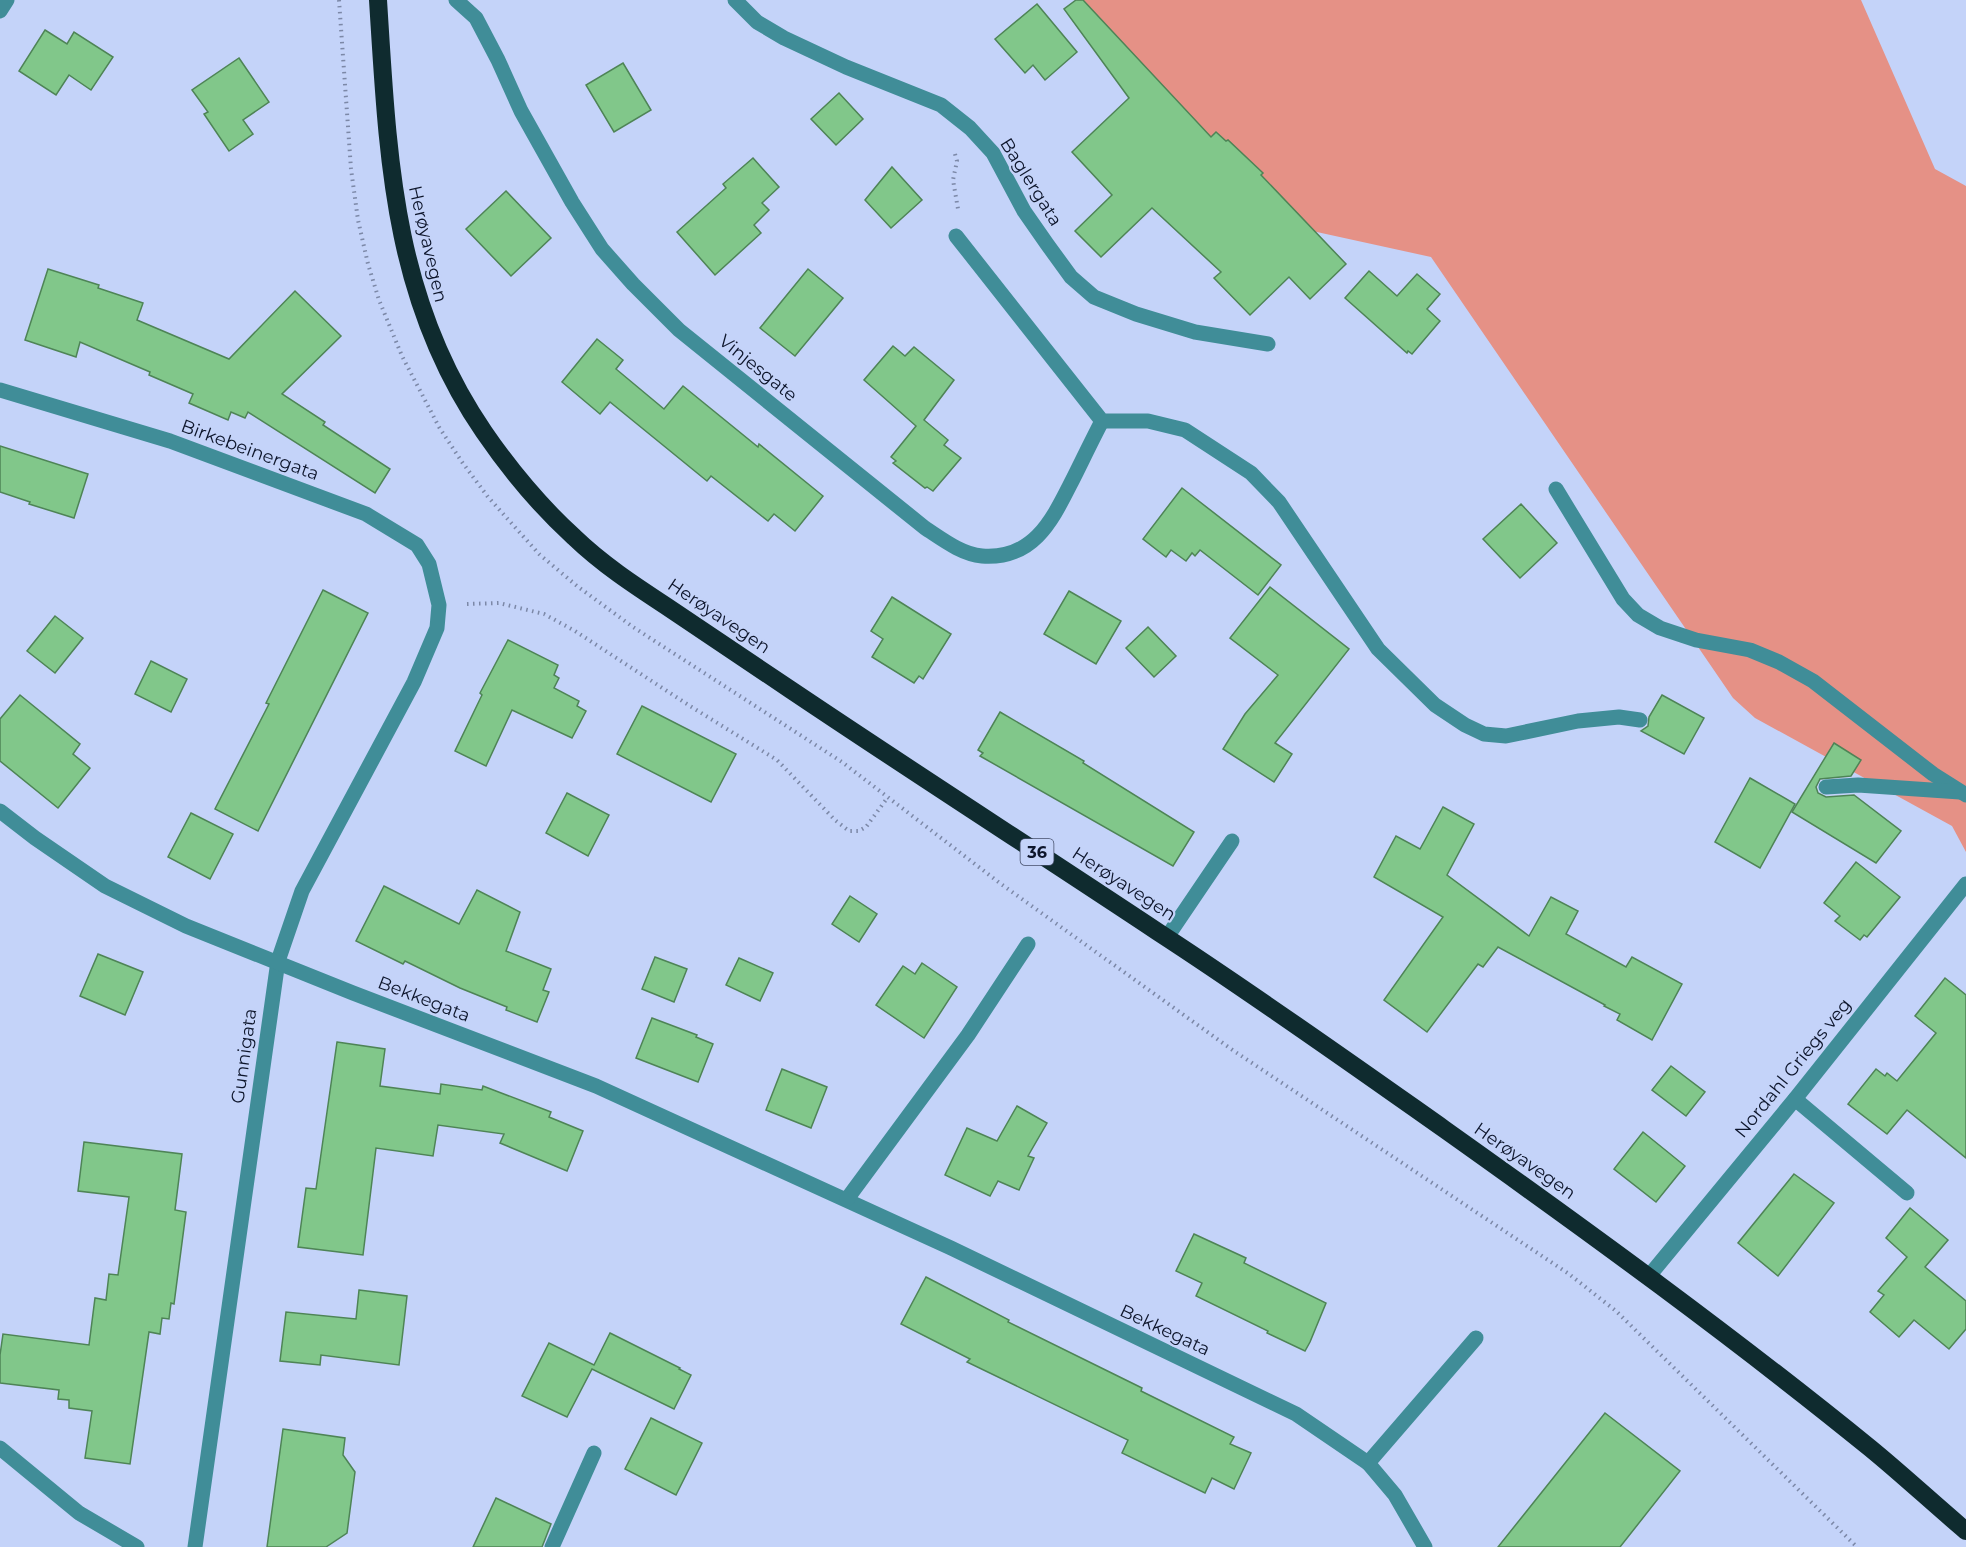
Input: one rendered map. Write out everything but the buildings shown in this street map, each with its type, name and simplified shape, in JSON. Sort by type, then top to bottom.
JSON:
[{"type":"highway","name":"Herøyavegen","points":[[378,0],[384,99],[394,189],[412,282],[424,318],[463,400],[514,473],[577,540],[619,574],[1167,937],[1324,1044],[1649,1276],[1863,1443],[1966,1531]]},
{"type":"street","points":[[0,12],[8,0]]},
{"type":"street","name":"Vinjesgate","points":[[456,0],[476,18],[521,111],[572,202],[602,249],[633,284],[680,330],[925,528],[955,548],[981,556],[1008,554],[1032,542],[1052,521],[1102,421]]},
{"type":"street","name":"Baglergata","points":[[735,0],[757,22],[784,38],[846,67],[941,105],[970,128],[993,153],[1024,211],[1071,277],[1094,297],[1136,314],[1195,332],[1268,344]]},
{"type":"street","points":[[956,236],[1102,421],[1148,421],[1185,430],[1251,473],[1279,502],[1378,649],[1435,705],[1465,725],[1484,734],[1506,736],[1578,721],[1619,717],[1640,720]]},
{"type":"street","name":"Birkebeinergata","points":[[0,390],[170,441],[366,514],[417,545],[429,564],[439,605]]},
{"type":"street","points":[[1556,489],[1623,598],[1638,615],[1669,631],[1696,640],[1750,650],[1779,662],[1813,681],[1933,774],[1963,794]]},
{"type":"street","name":"Gunnigata","points":[[195,1547],[278,961],[302,891],[414,682],[437,628],[439,605]]},
{"type":"street","points":[[1826,787],[1858,785],[1963,794]]},
{"type":"street","name":"Bekkegata","points":[[0,811],[105,886],[186,926],[278,961],[352,993],[596,1086],[847,1199],[1296,1414],[1368,1462],[1395,1495],[1425,1547]]},
{"type":"street","points":[[1167,937],[1232,841]]},
{"type":"street","name":"Nordahl Griegs veg","points":[[1649,1276],[1795,1099],[1966,884]]},
{"type":"street","points":[[847,1199],[968,1035],[1028,944]]},
{"type":"street","points":[[1795,1099],[1907,1193]]},
{"type":"street","points":[[1368,1462],[1476,1338]]},
{"type":"street","points":[[0,1448],[79,1513],[137,1547]]},
{"type":"street","points":[[552,1547],[594,1453]]},
{"type":"path","points":[[956,117],[948,130],[957,161],[953,180],[958,208],[974,236],[973,259]]},
{"type":"path","points":[[439,605],[499,603],[544,614],[575,631],[777,760],[835,820],[849,831],[859,831],[866,827],[888,797]]},
{"type":"shaded area","points":[[1080,0],[1861,0],[1935,169],[1966,186],[1966,852],[1952,826],[1755,718],[1733,698],[1431,257],[1267,221]]}]
